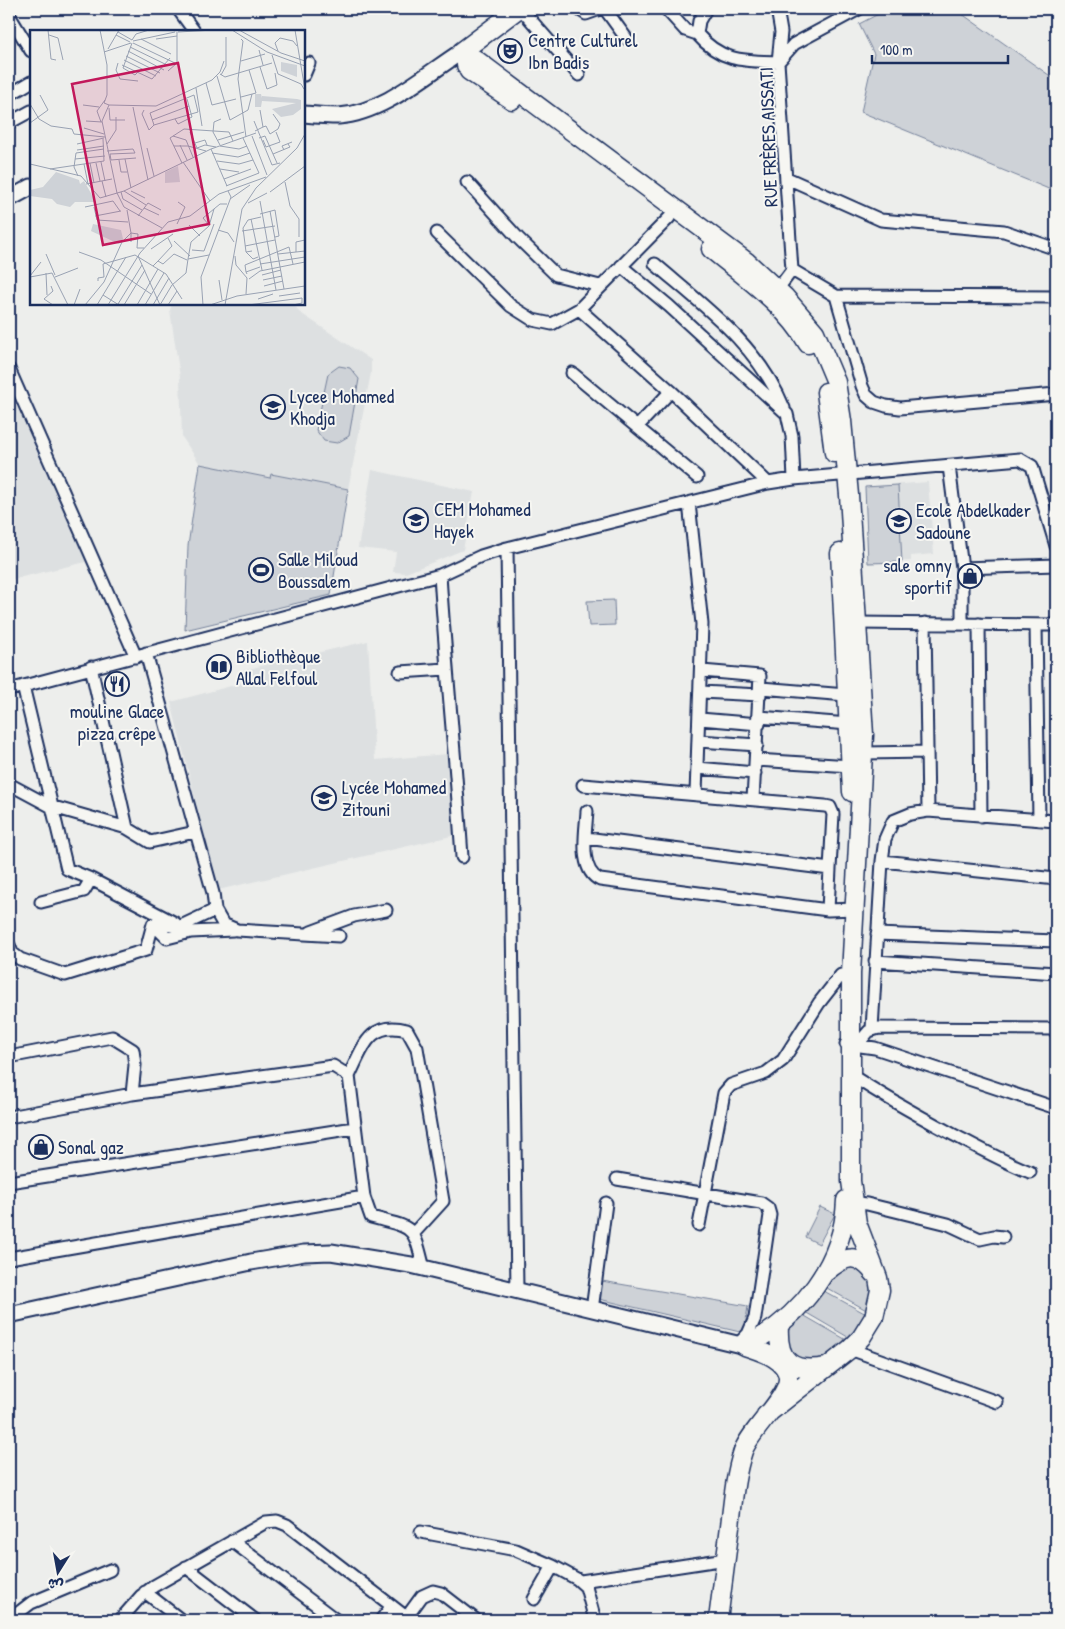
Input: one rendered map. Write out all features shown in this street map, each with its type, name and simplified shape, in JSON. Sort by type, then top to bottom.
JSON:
[{"type":"main road","points":[[463,54],[520,9]]},
{"type":"main road","points":[[463,54],[469,71],[562,136],[669,218],[773,294]]},
{"type":"main road","points":[[463,54],[475,59],[705,229],[815,332],[836,382],[841,411],[846,695],[851,766],[851,838],[842,909],[842,975],[851,1044],[849,1202],[878,1278],[880,1290],[874,1317],[861,1338],[850,1349],[766,1415]]},
{"type":"main road","points":[[741,1345],[779,1326],[802,1302],[833,1257],[841,1236],[849,1202],[851,974],[842,909],[864,753],[858,623],[842,475]]},
{"type":"main road","points":[[821,1276],[838,1262],[853,1258],[866,1264],[878,1278]]},
{"type":"main road","points":[[718,1620],[735,1484],[743,1451],[753,1432],[787,1386],[787,1373],[781,1359],[779,1346],[779,1326]]},
{"type":"main road","points":[[741,1345],[800,1368],[811,1370],[826,1367]]},
{"type":"street","points":[[178,9],[193,30]]},
{"type":"street","points":[[520,9],[578,75]]},
{"type":"street","points":[[578,9],[586,14],[600,9]]},
{"type":"street","points":[[605,9],[626,38]]},
{"type":"street","points":[[666,9],[685,30],[697,34],[705,44],[720,54],[740,60],[778,62],[781,32],[778,9]]},
{"type":"street","points":[[697,34],[699,21],[706,9]]},
{"type":"street","name":"RUE FRÈRES AISSATI","points":[[792,270],[778,62],[794,44],[859,9]]},
{"type":"street","points":[[9,14],[30,49]]},
{"type":"street","points":[[305,114],[340,116],[364,110],[392,97],[463,54]]},
{"type":"street","points":[[305,73],[309,63]]},
{"type":"street","points":[[9,94],[30,83]]},
{"type":"street","points":[[9,123],[30,112]]},
{"type":"street","points":[[787,178],[881,220],[1004,231],[1056,248]]},
{"type":"street","points":[[467,182],[518,238],[556,275],[600,286]]},
{"type":"street","points":[[9,199],[30,188]]},
{"type":"street","points":[[437,233],[511,306],[533,320],[552,324],[579,309],[669,218]]},
{"type":"street","points":[[655,264],[737,335],[774,383],[787,414],[792,436],[794,479]]},
{"type":"street","points":[[621,266],[669,306],[787,414]]},
{"type":"street","points":[[773,294],[792,270],[836,296],[1056,298]]},
{"type":"street","points":[[836,296],[862,386],[866,395],[874,402],[886,406],[915,407],[1056,394]]},
{"type":"street","points":[[579,309],[671,391],[768,483]]},
{"type":"street","points":[[9,369],[141,655],[214,893],[215,910],[223,924],[237,930]]},
{"type":"street","points":[[572,373],[698,477]]},
{"type":"street","points":[[636,427],[671,391]]},
{"type":"street","points":[[9,690],[440,575],[481,556],[507,548],[768,483],[794,479],[949,466],[1011,458],[1028,462],[1035,473],[1056,546]]},
{"type":"street","points":[[949,466],[962,568],[962,624]]},
{"type":"street","points":[[689,503],[702,624],[700,741],[696,794]]},
{"type":"street","points":[[507,548],[517,1290]]},
{"type":"street","points":[[962,568],[1056,565]]},
{"type":"street","points":[[440,575],[446,668],[455,746],[462,858]]},
{"type":"street","points":[[858,623],[1056,625]]},
{"type":"street","points":[[925,623],[928,811]]},
{"type":"street","points":[[979,624],[981,816]]},
{"type":"street","points":[[1036,625],[1039,820]]},
{"type":"street","points":[[91,667],[127,828]]},
{"type":"street","points":[[400,672],[446,668]]},
{"type":"street","points":[[702,671],[758,675],[761,679],[753,799]]},
{"type":"street","points":[[23,686],[67,869],[91,879],[181,926]]},
{"type":"street","points":[[701,692],[846,695]]},
{"type":"street","points":[[700,719],[849,724]]},
{"type":"street","points":[[700,741],[758,745]]},
{"type":"street","points":[[864,753],[927,752]]},
{"type":"street","points":[[756,760],[851,766]]},
{"type":"street","points":[[698,768],[755,773]]},
{"type":"street","points":[[9,784],[52,807],[127,828],[150,842],[195,832]]},
{"type":"street","points":[[583,785],[830,807],[833,814],[830,869],[842,909],[600,880],[594,877],[587,866],[587,811]]},
{"type":"street","points":[[872,1029],[882,861],[885,839],[893,821],[901,816],[928,811],[1056,821]]},
{"type":"street","points":[[586,838],[830,869]]},
{"type":"street","points":[[882,861],[1056,879]]},
{"type":"street","points":[[41,902],[84,891],[91,879]]},
{"type":"street","points":[[153,924],[181,926],[215,910]]},
{"type":"street","points":[[306,934],[354,916],[386,910]]},
{"type":"street","points":[[153,924],[167,938],[191,932],[237,930],[339,936]]},
{"type":"street","points":[[9,945],[12,953],[20,959],[65,975],[146,950],[153,924]]},
{"type":"street","points":[[877,934],[1056,942]]},
{"type":"street","points":[[876,961],[1056,973]]},
{"type":"street","points":[[699,1225],[726,1090],[734,1084],[766,1072],[783,1060],[819,1003],[842,975]]},
{"type":"street","points":[[413,1234],[443,1201],[417,1048],[407,1030],[393,1026],[381,1028],[367,1041],[349,1076],[354,1128],[364,1197],[371,1217],[406,1226],[417,1239],[424,1268]]},
{"type":"street","points":[[851,1044],[872,1029],[1056,1029]]},
{"type":"street","points":[[9,1057],[112,1037],[133,1050],[136,1065],[132,1094]]},
{"type":"street","points":[[851,1044],[875,1048],[1056,1108]]},
{"type":"street","points":[[9,1117],[132,1094],[333,1066],[349,1076]]},
{"type":"street","points":[[851,1075],[881,1096],[1030,1172]]},
{"type":"street","points":[[9,1182],[354,1128]]},
{"type":"street","points":[[9,1316],[109,1292],[304,1252],[331,1252],[424,1268],[741,1345],[755,1318],[770,1212],[761,1203],[617,1179]]},
{"type":"street","points":[[9,1258],[364,1197]]},
{"type":"street","points":[[849,1202],[948,1224],[980,1239],[1003,1237]]},
{"type":"street","points":[[592,1310],[606,1203]]},
{"type":"street","points":[[850,1349],[997,1402]]},
{"type":"street","points":[[120,1620],[145,1592],[266,1522],[281,1522],[408,1619],[422,1596],[433,1591],[441,1593],[476,1620]]},
{"type":"street","points":[[421,1532],[516,1550],[553,1566],[581,1581],[588,1591],[595,1620]]},
{"type":"street","points":[[232,1541],[336,1620]]},
{"type":"street","points":[[581,1581],[726,1559]]},
{"type":"street","points":[[534,1599],[553,1566]]},
{"type":"street","points":[[186,1567],[255,1620]]},
{"type":"street","points":[[10,1620],[31,1604],[110,1570]]},
{"type":"street","points":[[145,1592],[181,1620]]},
{"type":"street","points":[[381,1620],[392,1606]]},
{"type":"shaded area","points":[[888,9],[955,9],[1056,80],[1056,192],[861,112],[874,54],[859,24]]},
{"type":"shaded area","name":"Lycee Mohamed Khodja","points":[[172,305],[295,305],[299,312],[371,360],[371,373],[348,489],[271,474],[270,478],[200,464],[182,437],[180,377],[170,310]]},
{"type":"shaded area","points":[[339,366],[350,368],[359,379],[349,436],[337,443],[324,441],[316,430],[328,374]]},
{"type":"shaded area","points":[[9,389],[86,562],[9,580]]},
{"type":"shaded area","name":"Salle Miloud Boussalem","points":[[200,464],[270,478],[271,474],[348,489],[331,595],[185,630],[188,546]]},
{"type":"shaded area","name":"CEM Mohamed Hayek","points":[[372,470],[474,492],[463,550],[406,573],[393,572],[396,552],[358,548]]},
{"type":"shaded area","name":"Ecole Abdelkader Sadoune","points":[[928,482],[934,554],[911,556],[911,561],[868,563],[865,487]]},
{"type":"shaded area","points":[[898,485],[902,562],[868,563],[865,487]]},
{"type":"shaded area","points":[[614,600],[615,625],[589,626],[587,601]]},
{"type":"shaded area","name":"Lycée Mohamed Zitouni","points":[[368,641],[375,760],[448,754],[456,835],[218,890],[171,702],[246,682],[244,670]]},
{"type":"shaded area","points":[[820,1207],[835,1214],[819,1244],[805,1237]]},
{"type":"shaded area","points":[[854,1264],[872,1282],[870,1312],[825,1287],[835,1271]]},
{"type":"shaded area","points":[[602,1281],[748,1306],[745,1328],[740,1332],[599,1299]]},
{"type":"shaded area","points":[[822,1290],[868,1315],[853,1340],[805,1312]]},
{"type":"shaded area","points":[[803,1315],[850,1342],[826,1360],[791,1361],[786,1333]]},
{"type":"place","name":"Centre Culturel Ibn Badis","points":[[510,51]]},
{"type":"place","name":"Lycee Mohamed Khodja","points":[[273,407]]},
{"type":"place","name":"CEM Mohamed Hayek","points":[[416,520]]},
{"type":"place","name":"Ecole Abdelkader Sadoune","points":[[899,521]]},
{"type":"place","name":"Salle Miloud Boussalem","points":[[261,570]]},
{"type":"place","name":"sale omny sportif","points":[[970,576]]},
{"type":"place","name":"Bibliothèque Allal Felfoul","points":[[219,667]]},
{"type":"place","name":"mouline Glace pizza crêpe","points":[[117,684]]},
{"type":"place","name":"Lycée Mohamed Zitouni","points":[[324,798]]},
{"type":"place","name":"Sonal gaz","points":[[41,1147]]}]
